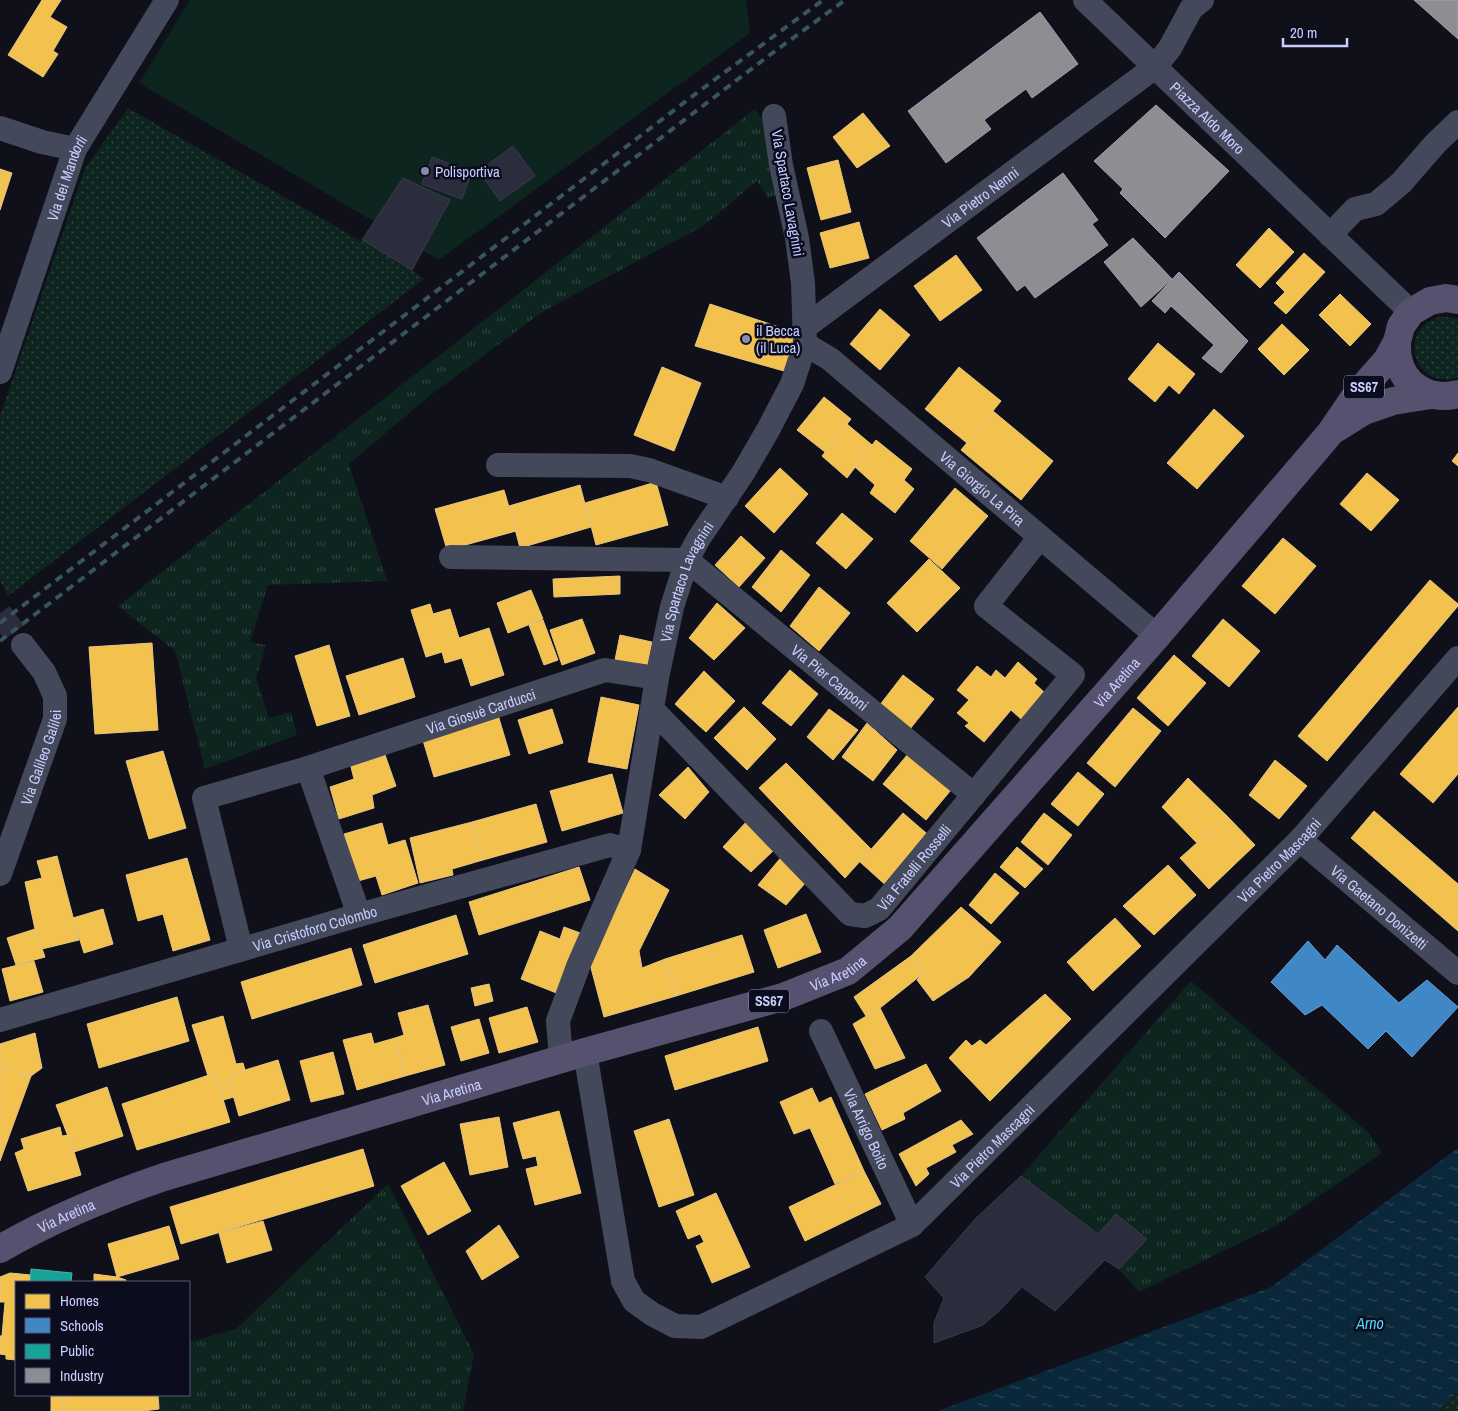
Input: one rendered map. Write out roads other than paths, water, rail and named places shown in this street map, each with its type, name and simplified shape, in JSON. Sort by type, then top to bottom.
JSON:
[{"type":"main road","points":[[1411,312],[1430,301],[1454,295]]},
{"type":"main road","name":"Via Aretina","points":[[0,1249],[20,1237],[96,1202],[164,1177],[573,1056],[782,997],[848,971],[900,928],[1157,636],[1331,432],[1357,394],[1388,360],[1397,342],[1401,326],[1411,312]]},
{"type":"main road","name":"Via Aretina","points":[[1397,342],[1398,359],[1406,377],[1416,387],[1448,397]]},
{"type":"main road","name":"Via Aretina","points":[[1331,432],[1364,411],[1393,401],[1448,397]]},
{"type":"street","name":"Via dei Mandorli","points":[[0,372],[75,149],[167,0]]},
{"type":"street","name":"Piazza Aldo Moro","points":[[1085,0],[1411,312]]},
{"type":"street","name":"Via Pietro Nenni","points":[[805,336],[1155,67],[1170,48],[1191,9],[1202,0]]},
{"type":"street","name":"Via Spartaco Lavagnini","points":[[573,1056],[558,1021],[579,964],[628,850],[657,678],[672,607],[687,560],[768,430],[792,384],[805,336],[803,283],[798,247],[781,165],[774,116]]},
{"type":"street","points":[[1330,234],[1355,209],[1376,204],[1401,183],[1435,144],[1458,122]]},
{"type":"street","points":[[0,128],[42,142],[75,149]]},
{"type":"street","name":"Via Giorgio La Pira","points":[[805,336],[1157,636]]},
{"type":"street","points":[[498,465],[630,466],[649,470],[727,498]]},
{"type":"street","name":"Via Fratelli Rosselli","points":[[652,709],[850,914],[865,916],[879,909],[1073,675],[986,606],[1040,537]]},
{"type":"street","points":[[451,557],[687,560]]},
{"type":"street","name":"Via Pier Capponi","points":[[687,560],[974,795]]},
{"type":"street","name":"Via Galileo Galilei","points":[[0,874],[55,719],[55,696],[44,672],[24,645]]},
{"type":"street","name":"Via Pietro Mascagni","points":[[573,1056],[624,1281],[634,1301],[652,1314],[675,1326],[701,1327],[912,1225],[1300,840],[1458,658]]},
{"type":"street","name":"Via Giosuè Carducci","points":[[242,949],[204,798],[308,768],[606,670],[657,678]]},
{"type":"street","points":[[308,768],[359,915]]},
{"type":"street","name":"Via Gaetano Donizetti","points":[[1300,840],[1458,973]]},
{"type":"street","name":"Via Cristoforo Colombo","points":[[0,1020],[359,915],[610,845],[628,850]]},
{"type":"street","name":"Via Arrigo Boito","points":[[821,1031],[912,1225]]},
{"type":"water","name":"Arno","points":[[1458,1148],[1458,1392],[1438,1411],[938,1411],[1271,1287]]},
{"type":"tunnel","points":[[0,613],[23,645]]},
{"type":"railway","points":[[0,623],[702,89],[823,0]]},
{"type":"railway","points":[[0,641],[771,54],[845,0]]},
{"type":"place","name":"Polisportiva","points":[[425,171]]},
{"type":"place","name":"il Becca (il Luca)","points":[[746,339]]}]
